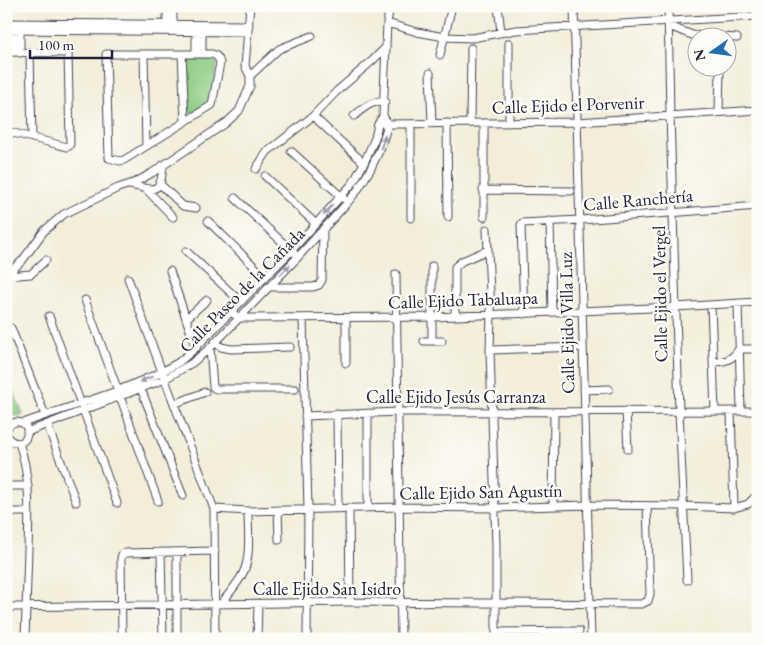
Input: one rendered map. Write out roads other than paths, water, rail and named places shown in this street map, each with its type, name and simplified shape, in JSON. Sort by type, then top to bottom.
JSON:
[{"type":"street","points":[[167,6],[170,28]]},
{"type":"street","points":[[170,28],[173,6]]},
{"type":"street","points":[[6,276],[18,266],[44,231],[61,216],[152,173],[233,118],[241,108],[250,86],[250,76],[245,66],[250,6]]},
{"type":"street","points":[[388,124],[384,116],[387,23],[390,6]]},
{"type":"street","points":[[440,55],[452,6]]},
{"type":"street","points":[[498,6],[501,32]]},
{"type":"street","name":"Calle Ejido Villa Luz","points":[[574,6],[591,639]]},
{"type":"street","name":"Calle Ejido el Vergel","points":[[668,6],[675,307],[687,580]]},
{"type":"street","points":[[387,23],[417,32],[445,37],[472,38],[501,32],[574,26],[669,23],[758,16]]},
{"type":"street","points":[[669,23],[692,35],[737,38]]},
{"type":"street","points":[[17,52],[13,26],[248,28]]},
{"type":"street","points":[[199,28],[199,54]]},
{"type":"street","points":[[250,76],[279,49],[312,36]]},
{"type":"street","points":[[509,43],[510,123]]},
{"type":"street","points":[[256,169],[267,152],[313,116],[337,91],[386,48]]},
{"type":"street","points":[[470,123],[471,48]]},
{"type":"street","points":[[6,52],[68,53],[70,144],[66,147],[6,131]]},
{"type":"street","points":[[30,53],[32,138]]},
{"type":"street","points":[[106,54],[199,54],[217,56],[220,61],[213,102],[210,106],[122,161],[109,158],[106,54]]},
{"type":"street","points":[[144,54],[146,146]]},
{"type":"street","points":[[182,54],[185,122]]},
{"type":"street","points":[[430,73],[432,124]]},
{"type":"street","points":[[719,112],[720,78]]},
{"type":"street","points":[[354,116],[373,102],[385,102]]},
{"type":"street","name":"Calle Ejido el Porvenir","points":[[378,124],[577,122],[758,110]]},
{"type":"street","points":[[313,116],[364,163]]},
{"type":"street","name":"Calle Paseo de la Cañada","points":[[27,432],[84,411],[162,372],[179,362],[196,348],[353,183],[375,138],[378,124],[384,116]]},
{"type":"street","points":[[447,123],[448,217]]},
{"type":"street","points":[[484,123],[484,217]]},
{"type":"street","name":"Calle Paseo de la Cañada","points":[[118,394],[141,389],[165,380],[192,363],[212,345],[298,257],[357,191],[382,147],[388,124]]},
{"type":"street","points":[[411,124],[411,218]]},
{"type":"street","points":[[291,151],[348,202]]},
{"type":"street","points":[[130,185],[153,189],[160,184],[163,165]]},
{"type":"street","points":[[265,176],[316,224]]},
{"type":"street","points":[[160,184],[184,206],[196,208]]},
{"type":"street","points":[[146,189],[173,217]]},
{"type":"street","points":[[483,190],[571,191]]},
{"type":"street","points":[[234,198],[298,257]]},
{"type":"street","name":"Calle Ranchería","points":[[524,314],[522,223],[758,206]]},
{"type":"street","points":[[208,221],[265,277]]},
{"type":"street","points":[[550,221],[552,312]]},
{"type":"street","points":[[268,287],[314,287],[319,285],[322,280],[323,229]]},
{"type":"street","points":[[487,229],[491,314],[490,350],[496,635],[579,631]]},
{"type":"street","points":[[455,316],[454,268],[458,263],[488,250]]},
{"type":"street","points":[[186,251],[241,302]]},
{"type":"street","points":[[6,276],[31,274],[46,260]]},
{"type":"street","points":[[432,266],[432,341]]},
{"type":"street","points":[[170,271],[196,348]]},
{"type":"street","points":[[396,274],[401,639]]},
{"type":"street","points":[[128,278],[214,509],[218,604],[215,639]]},
{"type":"street","points":[[85,300],[158,502]]},
{"type":"street","points":[[186,319],[206,300]]},
{"type":"street","name":"Calle Ejido Tabaluapa","points":[[238,318],[433,317],[758,302]]},
{"type":"street","points":[[738,303],[741,411]]},
{"type":"street","points":[[711,305],[715,411]]},
{"type":"street","points":[[231,312],[238,318]]},
{"type":"street","points":[[49,316],[117,503]]},
{"type":"street","points":[[303,318],[308,509],[307,639]]},
{"type":"street","points":[[346,318],[346,363]]},
{"type":"street","points":[[11,328],[45,415]]},
{"type":"street","points":[[424,341],[442,341]]},
{"type":"street","points":[[290,348],[230,350],[212,345],[213,387],[216,389],[295,389]]},
{"type":"street","points":[[490,350],[583,347]]},
{"type":"street","points":[[713,362],[730,360],[739,350],[758,349]]},
{"type":"street","points":[[141,389],[183,496]]},
{"type":"street","points":[[584,390],[609,389]]},
{"type":"street","points":[[174,404],[205,392]]},
{"type":"street","points":[[6,430],[13,422],[23,424],[81,403],[118,394]]},
{"type":"street","points":[[626,411],[628,449]]},
{"type":"street","points":[[731,411],[734,508]]},
{"type":"street","name":"Calle Ejido Jesús Carranza","points":[[305,416],[398,412],[758,411]]},
{"type":"street","points":[[553,506],[554,412]]},
{"type":"street","points":[[368,413],[368,508]]},
{"type":"street","points":[[336,414],[338,508]]},
{"type":"street","points":[[6,434],[9,440],[19,443],[25,439],[27,432],[23,424]]},
{"type":"street","points":[[47,424],[76,502]]},
{"type":"street","points":[[19,443],[28,486],[29,512],[25,639]]},
{"type":"street","points":[[6,486],[28,486]]},
{"type":"street","name":"Calle Ejido San Agustín","points":[[214,509],[248,511],[338,508],[553,506],[734,508],[748,504],[758,494]]},
{"type":"street","name":"Calle Ejido San Isidro","points":[[6,607],[350,602],[641,604],[648,601],[650,594],[647,506]]},
{"type":"street","points":[[349,508],[350,602]]},
{"type":"street","points":[[278,510],[279,540]]},
{"type":"street","points":[[218,604],[246,567],[248,511]]},
{"type":"street","points":[[6,512],[29,512]]},
{"type":"street","points":[[122,639],[122,554],[215,551]]},
{"type":"street","points":[[162,552],[163,639]]},
{"type":"street","points":[[177,552],[177,639]]},
{"type":"street","points":[[258,604],[258,639]]}]
